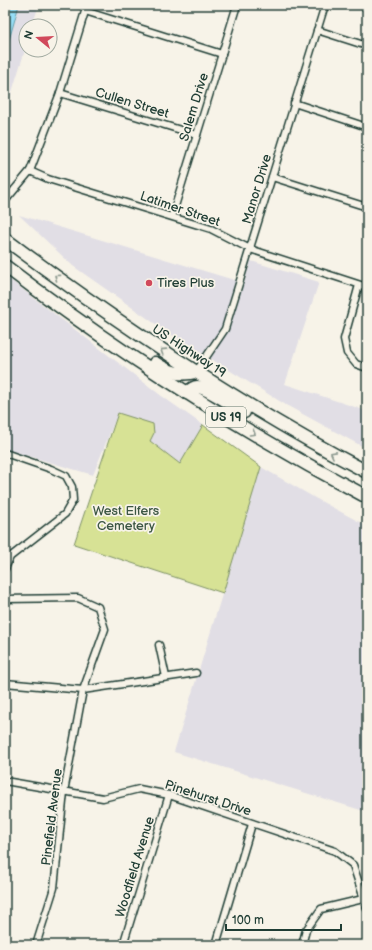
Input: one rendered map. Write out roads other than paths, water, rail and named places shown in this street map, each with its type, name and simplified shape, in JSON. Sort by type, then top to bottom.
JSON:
[{"type":"highway","name":"US Highway 19","points":[[5,239],[89,301],[196,372],[246,404],[367,472]]},
{"type":"highway","name":"US 19","points":[[5,266],[90,329],[186,393],[285,452],[367,497]]},
{"type":"highway","points":[[90,329],[121,342],[166,370],[180,374],[196,372]]},
{"type":"highway","points":[[186,393],[198,387],[207,390],[297,442],[310,441]]},
{"type":"street","name":"Salem Drive","points":[[172,216],[237,5]]},
{"type":"street","name":"Manor Drive","points":[[196,372],[225,329],[325,5]]},
{"type":"street","points":[[5,201],[30,171],[60,93],[86,8],[222,54]]},
{"type":"street","points":[[317,30],[367,46]]},
{"type":"street","name":"Cullen Street","points":[[60,93],[197,135]]},
{"type":"street","points":[[294,103],[367,127]]},
{"type":"street","name":"Latimer Street","points":[[30,171],[48,179],[211,229],[250,249],[367,287]]},
{"type":"street","points":[[272,177],[367,207]]},
{"type":"street","points":[[359,285],[344,339],[347,353],[356,364],[367,368]]},
{"type":"street","points":[[5,453],[51,469],[66,476],[72,487],[73,500],[65,514],[10,557],[5,569]]},
{"type":"street","name":"Pinefield Avenue","points":[[5,599],[78,598],[98,607],[105,629],[83,690],[64,792],[54,888],[36,945]]},
{"type":"street","points":[[159,645],[166,677]]},
{"type":"street","points":[[5,683],[83,690],[196,673]]},
{"type":"street","name":"Pinehurst Drive","points":[[5,782],[103,798],[139,789],[169,795],[335,852],[353,865],[367,908]]},
{"type":"street","name":"Woodfield Avenue","points":[[123,945],[169,795]]},
{"type":"street","points":[[216,945],[252,824]]},
{"type":"street","points":[[302,945],[306,930],[320,909],[363,899]]},
{"type":"water","points":[[5,5],[19,5],[5,54]]},
{"type":"place","name":"Tires Plus","points":[[149,283]]},
{"type":"park label","name":"West Elfers Cemetery","points":[[126,518]]}]
